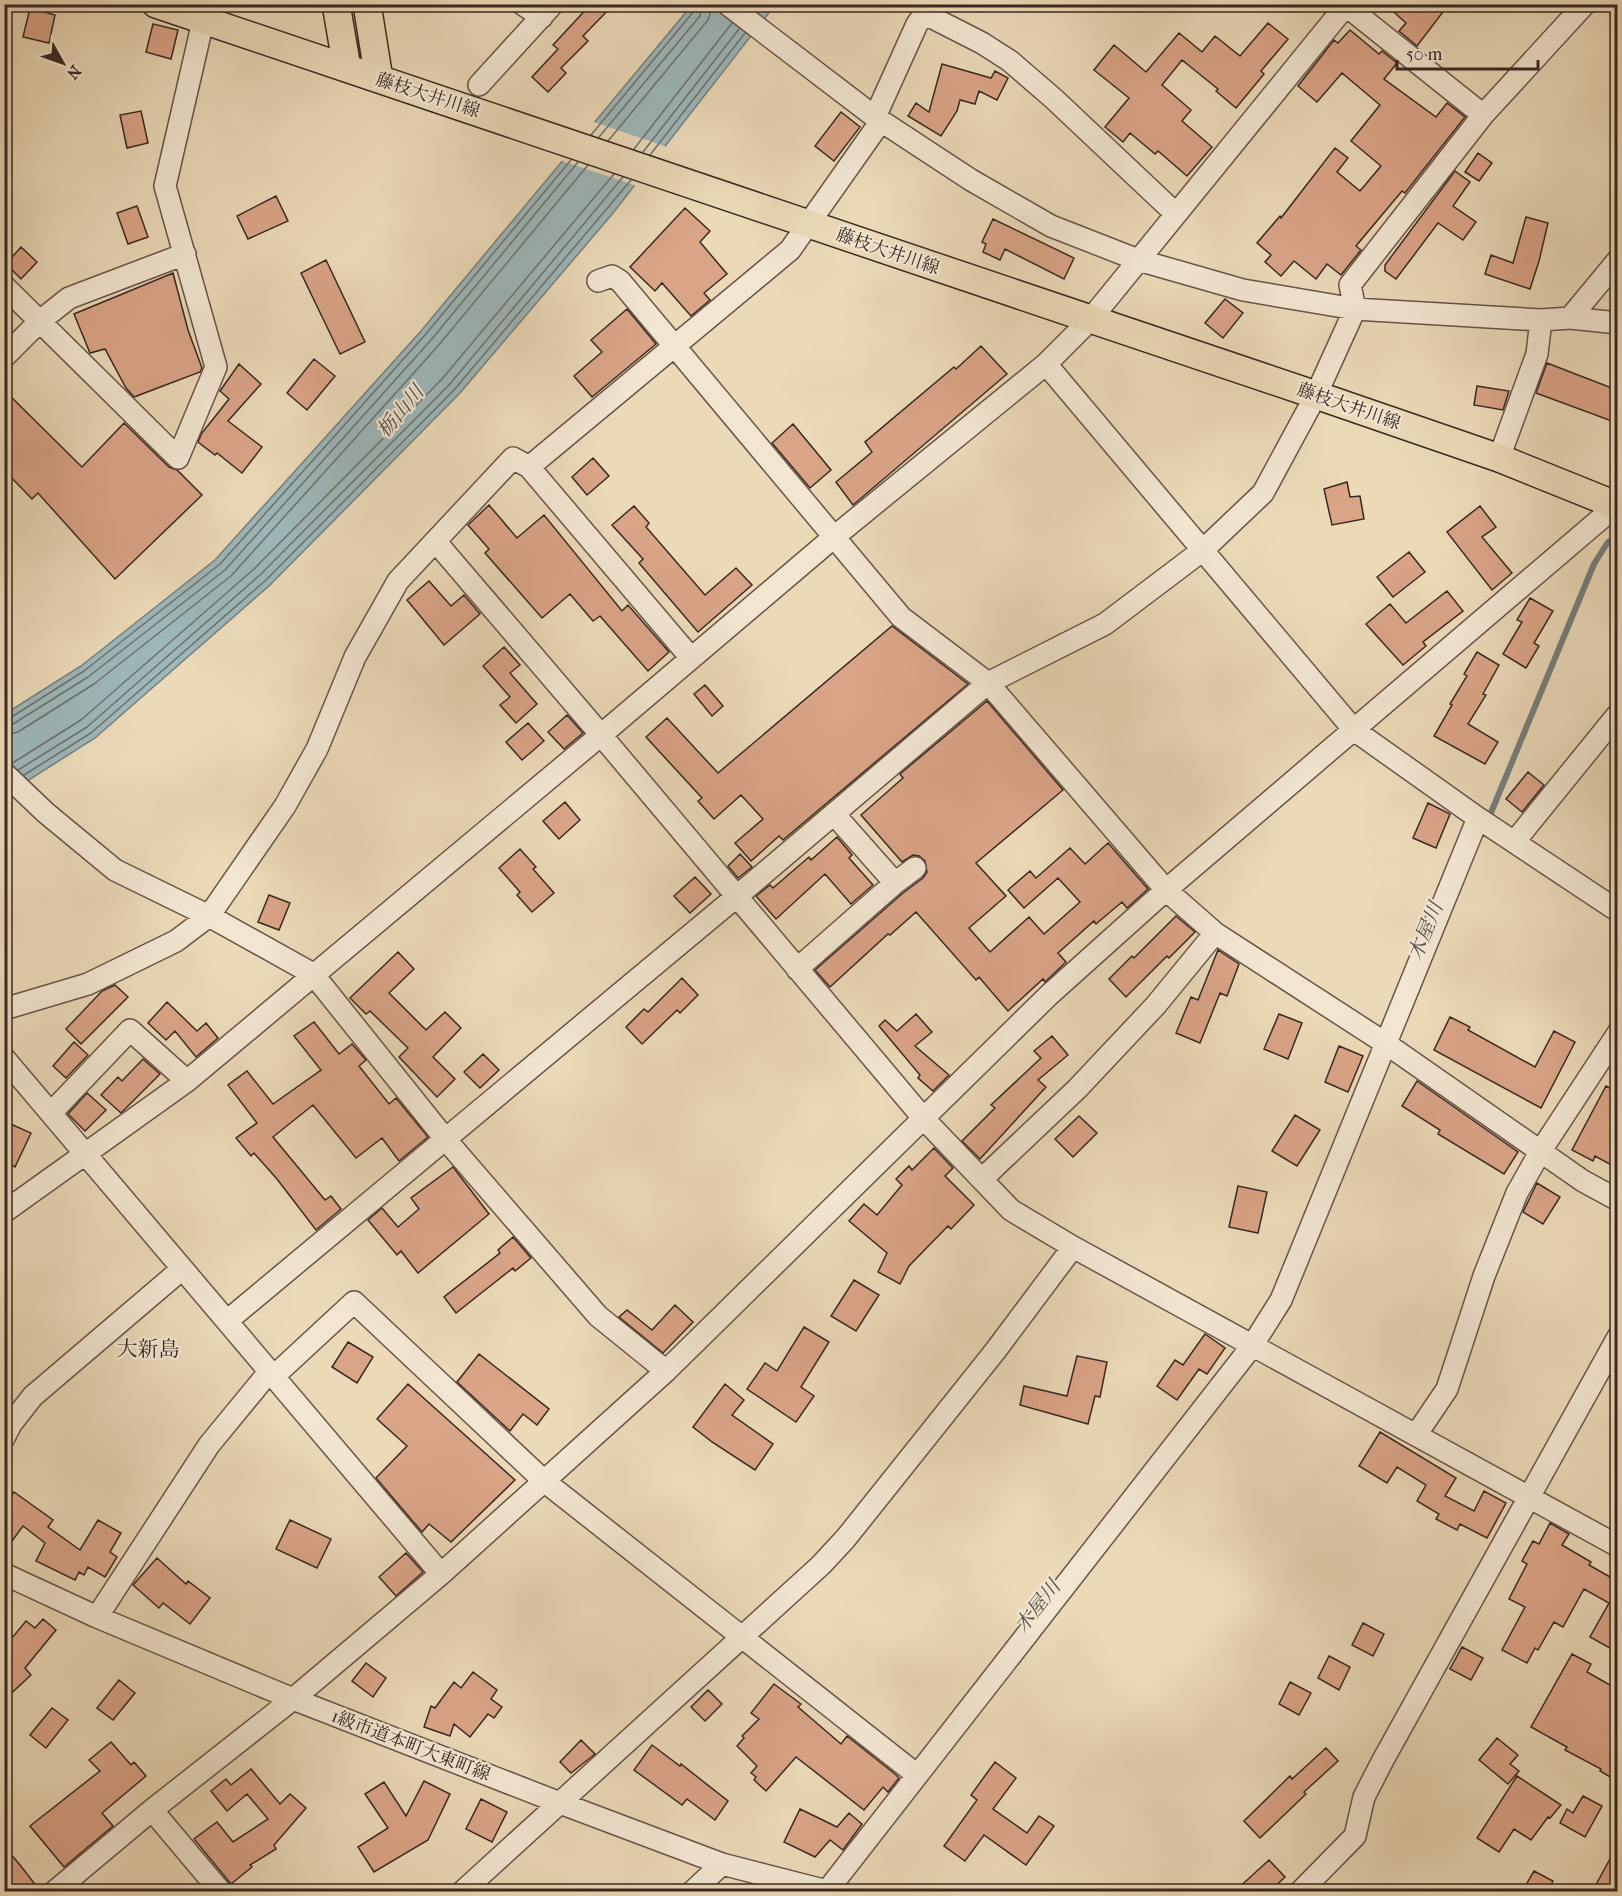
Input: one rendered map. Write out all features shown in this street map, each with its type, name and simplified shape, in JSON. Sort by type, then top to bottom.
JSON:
[{"type":"main road","name":"藤枝大井川線","points":[[156,4],[205,12],[347,68],[1316,395],[1499,458],[1617,505]]},
{"type":"main road","points":[[336,4],[347,68]]},
{"type":"main road","points":[[367,4],[379,79]]},
{"type":"street","points":[[479,85],[548,11],[522,4]]},
{"type":"street","points":[[727,4],[878,119],[971,180],[1052,226],[1138,260],[1243,290],[1354,309],[1541,320],[1570,318],[1617,323]]},
{"type":"street","points":[[227,1321],[736,897],[988,683],[1105,624],[1203,550],[1263,493],[1316,395],[1354,309],[1350,285],[1483,115],[1585,4]]},
{"type":"street","points":[[4,1212],[187,1081],[834,537],[1046,364],[1090,320],[1346,5],[1483,115]]},
{"type":"street","points":[[529,466],[789,249],[878,119],[917,24],[929,9],[1010,61],[1054,99],[1176,214]]},
{"type":"street","points":[[4,286],[178,458],[216,367],[165,186],[205,12]]},
{"type":"street","points":[[4,357],[40,321],[69,298],[184,254]]},
{"type":"street","points":[[1570,318],[1617,260]]},
{"type":"street","points":[[598,281],[612,276],[620,281],[901,617],[988,683],[1166,890],[1215,933],[1392,1047],[1540,1152],[1617,1200]]},
{"type":"street","points":[[1499,458],[1537,354],[1541,320]]},
{"type":"street","points":[[1046,364],[1354,730],[1617,911]]},
{"type":"street","points":[[4,1009],[98,980],[176,941],[209,916],[285,806],[317,749],[355,657],[398,581],[513,458],[529,466],[691,658]]},
{"type":"street","points":[[54,1892],[293,1699],[441,1574],[666,1371],[1049,995],[1166,890],[1617,505]]},
{"type":"street","points":[[436,542],[924,1119],[1011,1210],[1073,1247],[1617,1546]]},
{"type":"street","points":[[1515,841],[1617,714]]},
{"type":"street","points":[[4,773],[46,813],[115,870],[209,916],[313,974],[446,1140],[598,1316],[666,1371]]},
{"type":"street","points":[[834,814],[895,883]]},
{"type":"street","points":[[827,1892],[1252,1346],[1281,1300],[1392,1047],[1485,822]]},
{"type":"street","points":[[797,969],[915,868]]},
{"type":"street","points":[[982,1179],[1077,1089],[1156,1005],[1215,933]]},
{"type":"street","points":[[51,1113],[130,1030],[187,1081]]},
{"type":"street","points":[[1416,1435],[1447,1389],[1484,1276],[1517,1194],[1540,1152],[1617,1033]]},
{"type":"street","points":[[4,1058],[441,1574]]},
{"type":"street","points":[[462,1892],[742,1638],[846,1539],[996,1350],[1073,1247]]},
{"type":"street","points":[[4,1437],[33,1396],[183,1269]]},
{"type":"street","points":[[98,1617],[209,1445],[271,1375],[354,1302],[544,1481],[917,1775]]},
{"type":"street","points":[[1300,1892],[1355,1836],[1364,1797],[1383,1760],[1617,1337]]},
{"type":"street","name":"1級市道本町大東町線","points":[[4,1574],[98,1617],[293,1699],[560,1803],[722,1864],[827,1892]]},
{"type":"street","points":[[153,1810],[221,1892]]},
{"type":"street","points":[[692,1892],[722,1864]]},
{"type":"water","name":"栃山川","points":[[692,5],[775,5],[613,213],[459,394],[270,585],[95,738],[5,795],[5,714],[81,666],[215,560],[421,331]]},
{"type":"pier","points":[[591,121],[667,147],[637,186],[559,160]]},
{"type":"building","points":[[591,4],[614,4],[583,36],[588,41],[561,68],[566,73],[548,92],[532,77],[558,49],[553,45]]},
{"type":"building","points":[[1385,4],[1449,4],[1417,46],[1399,31],[1406,23]]},
{"type":"building","points":[[30,8],[55,15],[49,43],[23,37]]},
{"type":"building","points":[[1268,23],[1288,39],[1261,71],[1264,74],[1236,108],[1216,91],[1218,89],[1182,60],[1162,85],[1191,110],[1182,121],[1212,147],[1187,176],[1158,151],[1155,154],[1130,133],[1123,142],[1105,127],[1129,98],[1094,70],[1114,45],[1146,72],[1179,33],[1202,52],[1215,36],[1240,56]]},
{"type":"building","points":[[153,24],[178,30],[171,59],[146,52]]},
{"type":"building","points":[[1350,30],[1379,54],[1382,51],[1397,63],[1384,79],[1436,117],[1447,103],[1465,117],[1405,193],[1402,191],[1356,246],[1361,250],[1341,275],[1327,264],[1316,279],[1294,261],[1281,276],[1265,262],[1271,255],[1257,243],[1280,216],[1281,218],[1335,148],[1348,158],[1337,172],[1360,191],[1381,166],[1351,141],[1380,105],[1342,73],[1317,102],[1298,86],[1334,40],[1338,43]]},
{"type":"building","points":[[942,64],[991,78],[995,71],[1008,78],[997,100],[979,91],[975,104],[960,100],[957,111],[941,136],[908,116],[916,103],[929,112]]},
{"type":"building","points":[[141,111],[148,143],[127,148],[120,115]]},
{"type":"building","points":[[841,112],[860,127],[834,161],[815,146]]},
{"type":"building","points":[[1478,153],[1492,163],[1479,181],[1465,172]]},
{"type":"building","points":[[1455,171],[1470,182],[1453,206],[1476,222],[1463,240],[1438,223],[1396,279],[1385,271],[1385,265]]},
{"type":"building","points":[[276,196],[288,221],[248,239],[237,216]]},
{"type":"building","points":[[137,206],[148,237],[128,244],[117,213]]},
{"type":"building","points":[[685,208],[710,231],[700,242],[727,274],[704,293],[710,300],[691,316],[662,283],[655,291],[630,267]]},
{"type":"building","points":[[1526,217],[1548,223],[1530,289],[1485,274],[1491,255],[1513,263]]},
{"type":"building","points":[[993,219],[1074,258],[1064,279],[1005,249],[1000,260],[983,252],[986,244],[982,242]]},
{"type":"building","points":[[21,247],[37,262],[21,279],[6,264]]},
{"type":"building","points":[[326,260],[365,342],[340,354],[301,273]]},
{"type":"building","points":[[173,273],[188,330],[202,368],[200,372],[134,397],[126,388],[105,349],[90,353],[74,314]]},
{"type":"building","points":[[1225,299],[1243,313],[1223,338],[1205,323]]},
{"type":"building","points":[[627,309],[656,344],[592,397],[574,376],[602,352],[591,340]]},
{"type":"building","points":[[981,346],[1007,374],[853,505],[836,482],[872,452],[865,442]]},
{"type":"building","points":[[314,359],[335,376],[307,410],[287,393]]},
{"type":"building","points":[[1547,363],[1617,390],[1617,423],[1536,393]]},
{"type":"building","points":[[239,364],[261,384],[228,421],[262,447],[242,473],[217,453],[215,455],[198,442],[202,433],[229,399],[220,391]]},
{"type":"building","points":[[1477,386],[1509,391],[1503,410],[1474,405]]},
{"type":"building","points":[[4,390],[82,467],[124,423],[169,467],[177,470],[202,495],[115,579],[38,493],[32,499],[4,470]]},
{"type":"building","points":[[793,424],[831,470],[810,488],[772,443]]},
{"type":"building","points":[[593,458],[609,476],[587,495],[572,477]]},
{"type":"building","points":[[1347,482],[1350,497],[1360,496],[1364,519],[1332,525],[1324,489]]},
{"type":"building","points":[[489,505],[517,538],[544,515],[622,611],[628,605],[669,652],[648,671],[600,616],[593,621],[570,594],[542,618],[485,553],[489,549],[468,525]]},
{"type":"building","points":[[634,506],[649,523],[646,527],[705,595],[736,568],[752,585],[698,632],[639,563],[643,559],[612,525]]},
{"type":"building","points":[[1480,506],[1496,527],[1482,537],[1512,573],[1492,590],[1447,532]]},
{"type":"building","points":[[1409,552],[1425,572],[1393,597],[1377,577]]},
{"type":"building","points":[[429,581],[451,606],[464,595],[480,614],[444,645],[407,600]]},
{"type":"building","points":[[1447,591],[1463,611],[1423,642],[1426,646],[1403,665],[1366,624],[1390,604],[1406,623]]},
{"type":"building","points":[[1530,598],[1553,611],[1534,643],[1539,646],[1526,668],[1503,654],[1522,622],[1517,620]]},
{"type":"building","points":[[892,626],[968,684],[783,840],[779,836],[751,861],[735,843],[763,819],[741,795],[714,819],[698,801],[702,798],[646,737],[667,718],[718,773]]},
{"type":"building","points":[[504,647],[520,665],[510,673],[537,704],[516,723],[500,705],[510,697],[483,666]]},
{"type":"building","points":[[1477,652],[1499,665],[1483,694],[1486,695],[1468,724],[1498,742],[1485,764],[1434,736],[1467,676],[1464,674]]},
{"type":"building","points":[[705,685],[723,706],[712,716],[694,694]]},
{"type":"building","points":[[987,701],[1063,790],[976,863],[1006,896],[969,928],[990,952],[1029,917],[1044,934],[1080,902],[1058,878],[1024,908],[1008,890],[1030,871],[1036,878],[1070,848],[1085,864],[1108,843],[1148,889],[1127,908],[1122,902],[1096,924],[1094,921],[1058,953],[1066,962],[1045,982],[1043,979],[1008,1011],[979,977],[976,980],[916,912],[890,935],[888,934],[830,987],[815,970],[923,878],[927,872],[925,861],[919,856],[913,855],[902,862],[861,815],[903,778],[900,774]]},
{"type":"building","points":[[567,715],[583,733],[564,749],[548,732]]},
{"type":"building","points":[[528,723],[544,741],[522,760],[506,742]]},
{"type":"building","points":[[1528,772],[1544,785],[1522,812],[1506,799]]},
{"type":"building","points":[[565,802],[580,820],[559,839],[543,821]]},
{"type":"building","points":[[1428,803],[1450,814],[1436,848],[1413,838]]},
{"type":"building","points":[[837,837],[852,855],[849,858],[873,885],[851,904],[825,874],[776,919],[756,896],[770,885],[773,888],[809,857],[811,860]]},
{"type":"building","points":[[520,849],[536,867],[533,869],[554,893],[532,912],[517,895],[520,892],[499,868]]},
{"type":"building","points":[[740,854],[752,867],[738,878],[728,866]]},
{"type":"building","points":[[695,877],[711,894],[690,913],[674,896]]},
{"type":"building","points":[[269,895],[290,903],[279,930],[258,922]]},
{"type":"building","points":[[1176,916],[1195,932],[1126,997],[1109,979],[1132,956],[1134,958]]},
{"type":"building","points":[[1218,950],[1239,964],[1227,996],[1220,993],[1200,1043],[1176,1033],[1191,997],[1198,1000]]},
{"type":"building","points":[[398,952],[414,969],[389,993],[426,1030],[445,1012],[461,1028],[433,1057],[455,1079],[437,1097],[399,1057],[408,1048],[370,1011],[366,1014],[350,998]]},
{"type":"building","points":[[682,978],[698,995],[680,1013],[677,1010],[642,1044],[626,1027],[644,1009],[648,1012]]},
{"type":"building","points":[[115,985],[128,997],[81,1044],[66,1029],[102,991]]},
{"type":"building","points":[[167,1002],[197,1031],[206,1023],[218,1038],[196,1057],[175,1031],[166,1040],[148,1023]]},
{"type":"building","points":[[916,1014],[932,1032],[915,1046],[949,1075],[933,1091],[918,1078],[920,1075],[879,1026],[885,1020],[897,1031]]},
{"type":"building","points":[[1279,1014],[1302,1023],[1288,1059],[1264,1049]]},
{"type":"building","points":[[1450,1017],[1470,1027],[1468,1030],[1535,1067],[1554,1031],[1575,1042],[1541,1108],[1434,1050]]},
{"type":"building","points":[[314,1022],[339,1054],[352,1044],[366,1060],[359,1066],[389,1104],[396,1098],[428,1137],[399,1161],[382,1138],[356,1158],[313,1105],[273,1137],[325,1200],[331,1196],[341,1209],[316,1230],[277,1179],[254,1153],[251,1156],[236,1138],[257,1123],[228,1085],[247,1071],[273,1104],[321,1070],[294,1036]]},
{"type":"building","points":[[1052,1036],[1068,1055],[1038,1080],[1046,1087],[980,1159],[962,1141],[995,1108],[991,1105],[1041,1058],[1034,1051]]},
{"type":"building","points":[[74,1042],[88,1055],[66,1078],[53,1066]]},
{"type":"building","points":[[1339,1046],[1363,1056],[1348,1092],[1325,1082]]},
{"type":"building","points":[[483,1054],[499,1070],[480,1088],[464,1072]]},
{"type":"building","points":[[143,1059],[160,1074],[121,1113],[101,1095],[118,1077],[122,1081]]},
{"type":"building","points":[[1417,1081],[1518,1152],[1504,1174],[1438,1134],[1440,1130],[1402,1106]]},
{"type":"building","points":[[1606,1086],[1617,1092],[1617,1168],[1595,1156],[1593,1161],[1572,1150]]},
{"type":"building","points":[[87,1093],[106,1110],[85,1131],[68,1114]]},
{"type":"building","points":[[1295,1115],[1320,1130],[1297,1166],[1272,1151]]},
{"type":"building","points":[[1079,1116],[1097,1133],[1073,1157],[1055,1139]]},
{"type":"building","points":[[4,1121],[31,1133],[15,1167],[4,1161]]},
{"type":"building","points":[[934,1148],[953,1168],[945,1176],[974,1205],[951,1229],[948,1226],[909,1266],[900,1284],[878,1272],[887,1253],[849,1221],[864,1204],[877,1215],[902,1185],[896,1179],[909,1166],[912,1170]]},
{"type":"building","points":[[453,1167],[489,1214],[418,1273],[401,1251],[397,1255],[368,1220],[382,1208],[398,1227],[419,1209],[411,1198]]},
{"type":"building","points":[[1537,1183],[1560,1197],[1543,1224],[1523,1212]]},
{"type":"building","points":[[1238,1186],[1267,1192],[1258,1233],[1229,1227]]},
{"type":"building","points":[[513,1237],[531,1258],[515,1271],[513,1268],[456,1313],[444,1297],[500,1253],[498,1250]]},
{"type":"building","points":[[854,1280],[879,1295],[856,1331],[831,1316]]},
{"type":"building","points":[[675,1305],[693,1322],[663,1353],[619,1317],[627,1310],[652,1330]]},
{"type":"building","points":[[804,1327],[829,1342],[801,1387],[814,1396],[796,1422],[747,1389],[765,1363],[777,1371]]},
{"type":"building","points":[[1205,1334],[1225,1348],[1207,1374],[1199,1369],[1177,1400],[1157,1386],[1175,1360],[1183,1365]]},
{"type":"building","points":[[348,1342],[373,1357],[357,1383],[332,1367]]},
{"type":"building","points":[[479,1354],[549,1409],[537,1425],[523,1414],[510,1431],[457,1382]]},
{"type":"building","points":[[1077,1356],[1107,1362],[1100,1397],[1095,1396],[1088,1424],[1020,1405],[1024,1386],[1067,1396]]},
{"type":"building","points":[[408,1384],[515,1480],[451,1542],[429,1524],[422,1532],[376,1478],[407,1446],[377,1419]]},
{"type":"building","points":[[725,1384],[744,1400],[732,1415],[773,1444],[755,1470],[693,1427]]},
{"type":"building","points":[[1380,1432],[1456,1478],[1445,1496],[1474,1511],[1484,1491],[1506,1503],[1487,1538],[1460,1524],[1457,1530],[1436,1519],[1439,1514],[1417,1501],[1426,1485],[1397,1467],[1387,1483],[1359,1466]]},
{"type":"building","points":[[14,1492],[53,1520],[48,1527],[80,1550],[98,1520],[121,1533],[110,1552],[117,1557],[105,1577],[88,1567],[84,1575],[79,1572],[75,1580],[36,1561],[45,1543],[23,1526],[4,1552],[4,1506]]},
{"type":"building","points":[[290,1520],[331,1539],[317,1568],[276,1549]]},
{"type":"building","points":[[1550,1523],[1569,1534],[1562,1545],[1591,1562],[1589,1565],[1617,1581],[1617,1652],[1590,1637],[1609,1603],[1584,1589],[1563,1627],[1554,1622],[1538,1650],[1535,1648],[1527,1663],[1502,1650],[1525,1607],[1509,1599],[1527,1564],[1522,1561],[1533,1541],[1539,1544]]},
{"type":"building","points":[[406,1553],[423,1572],[396,1596],[379,1577]]},
{"type":"building","points":[[157,1558],[186,1584],[188,1581],[210,1598],[190,1624],[163,1603],[159,1608],[133,1585]]},
{"type":"building","points":[[43,1619],[56,1630],[25,1668],[31,1675],[4,1700],[4,1630],[12,1638],[26,1621],[35,1628]]},
{"type":"building","points":[[1363,1623],[1384,1634],[1373,1656],[1352,1645]]},
{"type":"building","points":[[1462,1647],[1483,1658],[1471,1680],[1450,1669]]},
{"type":"building","points":[[1572,1654],[1591,1664],[1587,1672],[1617,1689],[1617,1781],[1600,1771],[1601,1769],[1565,1750],[1567,1747],[1531,1727]]},
{"type":"building","points":[[1329,1656],[1350,1667],[1339,1690],[1318,1678]]},
{"type":"building","points":[[366,1663],[386,1678],[373,1697],[352,1681]]},
{"type":"building","points":[[473,1672],[497,1690],[491,1699],[502,1707],[494,1718],[488,1714],[470,1737],[454,1724],[450,1736],[424,1727],[431,1706],[435,1708],[454,1682],[461,1688]]},
{"type":"building","points":[[119,1680],[135,1693],[113,1720],[97,1708]]},
{"type":"building","points":[[1290,1682],[1311,1693],[1299,1715],[1279,1704]]},
{"type":"building","points":[[774,1684],[801,1704],[798,1707],[841,1744],[847,1736],[895,1774],[899,1778],[888,1792],[883,1787],[864,1810],[796,1757],[766,1791],[754,1780],[756,1777],[751,1773],[757,1766],[737,1746],[744,1738],[742,1736],[759,1719],[751,1713]]},
{"type":"building","points":[[708,1690],[722,1704],[705,1721],[691,1707]]},
{"type":"building","points":[[52,1708],[68,1720],[46,1748],[30,1735]]},
{"type":"building","points":[[1497,1738],[1518,1755],[1510,1764],[1519,1771],[1508,1784],[1479,1760]]},
{"type":"building","points":[[581,1740],[595,1754],[571,1773],[560,1762]]},
{"type":"building","points":[[111,1742],[131,1765],[134,1762],[146,1776],[102,1813],[113,1826],[64,1867],[30,1826],[100,1771],[89,1760]]},
{"type":"building","points":[[652,1745],[680,1766],[681,1764],[728,1801],[715,1820],[687,1799],[682,1805],[634,1770]]},
{"type":"building","points":[[1326,1748],[1338,1761],[1304,1792],[1306,1794],[1260,1838],[1244,1821],[1290,1776],[1292,1779]]},
{"type":"building","points":[[995,1762],[1016,1778],[993,1809],[1027,1833],[1039,1816],[1054,1826],[1026,1865],[984,1835],[965,1861],[944,1846],[977,1800],[971,1795]]},
{"type":"building","points":[[251,1769],[280,1804],[290,1794],[306,1808],[274,1845],[276,1849],[250,1865],[252,1867],[231,1884],[194,1839],[217,1822],[233,1842],[268,1819],[247,1794],[227,1811],[211,1791],[226,1779],[231,1785]]},
{"type":"building","points":[[1517,1776],[1561,1805],[1550,1818],[1548,1817],[1531,1840],[1514,1829],[1499,1852],[1477,1838]]},
{"type":"building","points":[[424,1781],[450,1794],[428,1840],[374,1872],[358,1847],[388,1828],[365,1794],[384,1782],[406,1816]]},
{"type":"building","points":[[1583,1796],[1602,1806],[1585,1837],[1560,1823],[1567,1809],[1573,1813]]},
{"type":"building","points":[[481,1799],[507,1812],[492,1842],[466,1829]]},
{"type":"building","points":[[800,1809],[837,1827],[849,1813],[862,1824],[843,1850],[830,1840],[815,1857],[784,1842]]},
{"type":"building","points":[[4,1846],[41,1892],[10,1892],[4,1885]]},
{"type":"building","points":[[1617,1846],[1617,1892],[1592,1892]]},
{"type":"building","points":[[1269,1860],[1285,1877],[1269,1892],[1234,1892]]},
{"type":"building","points":[[1534,1871],[1553,1881],[1547,1892],[1522,1892]]},
{"type":"waterway","name":"木屋川","points":[[1488,820],[1594,564],[1608,542],[1618,536]]},
{"type":"district","name":"大新島","points":[[148,1349]]}]
